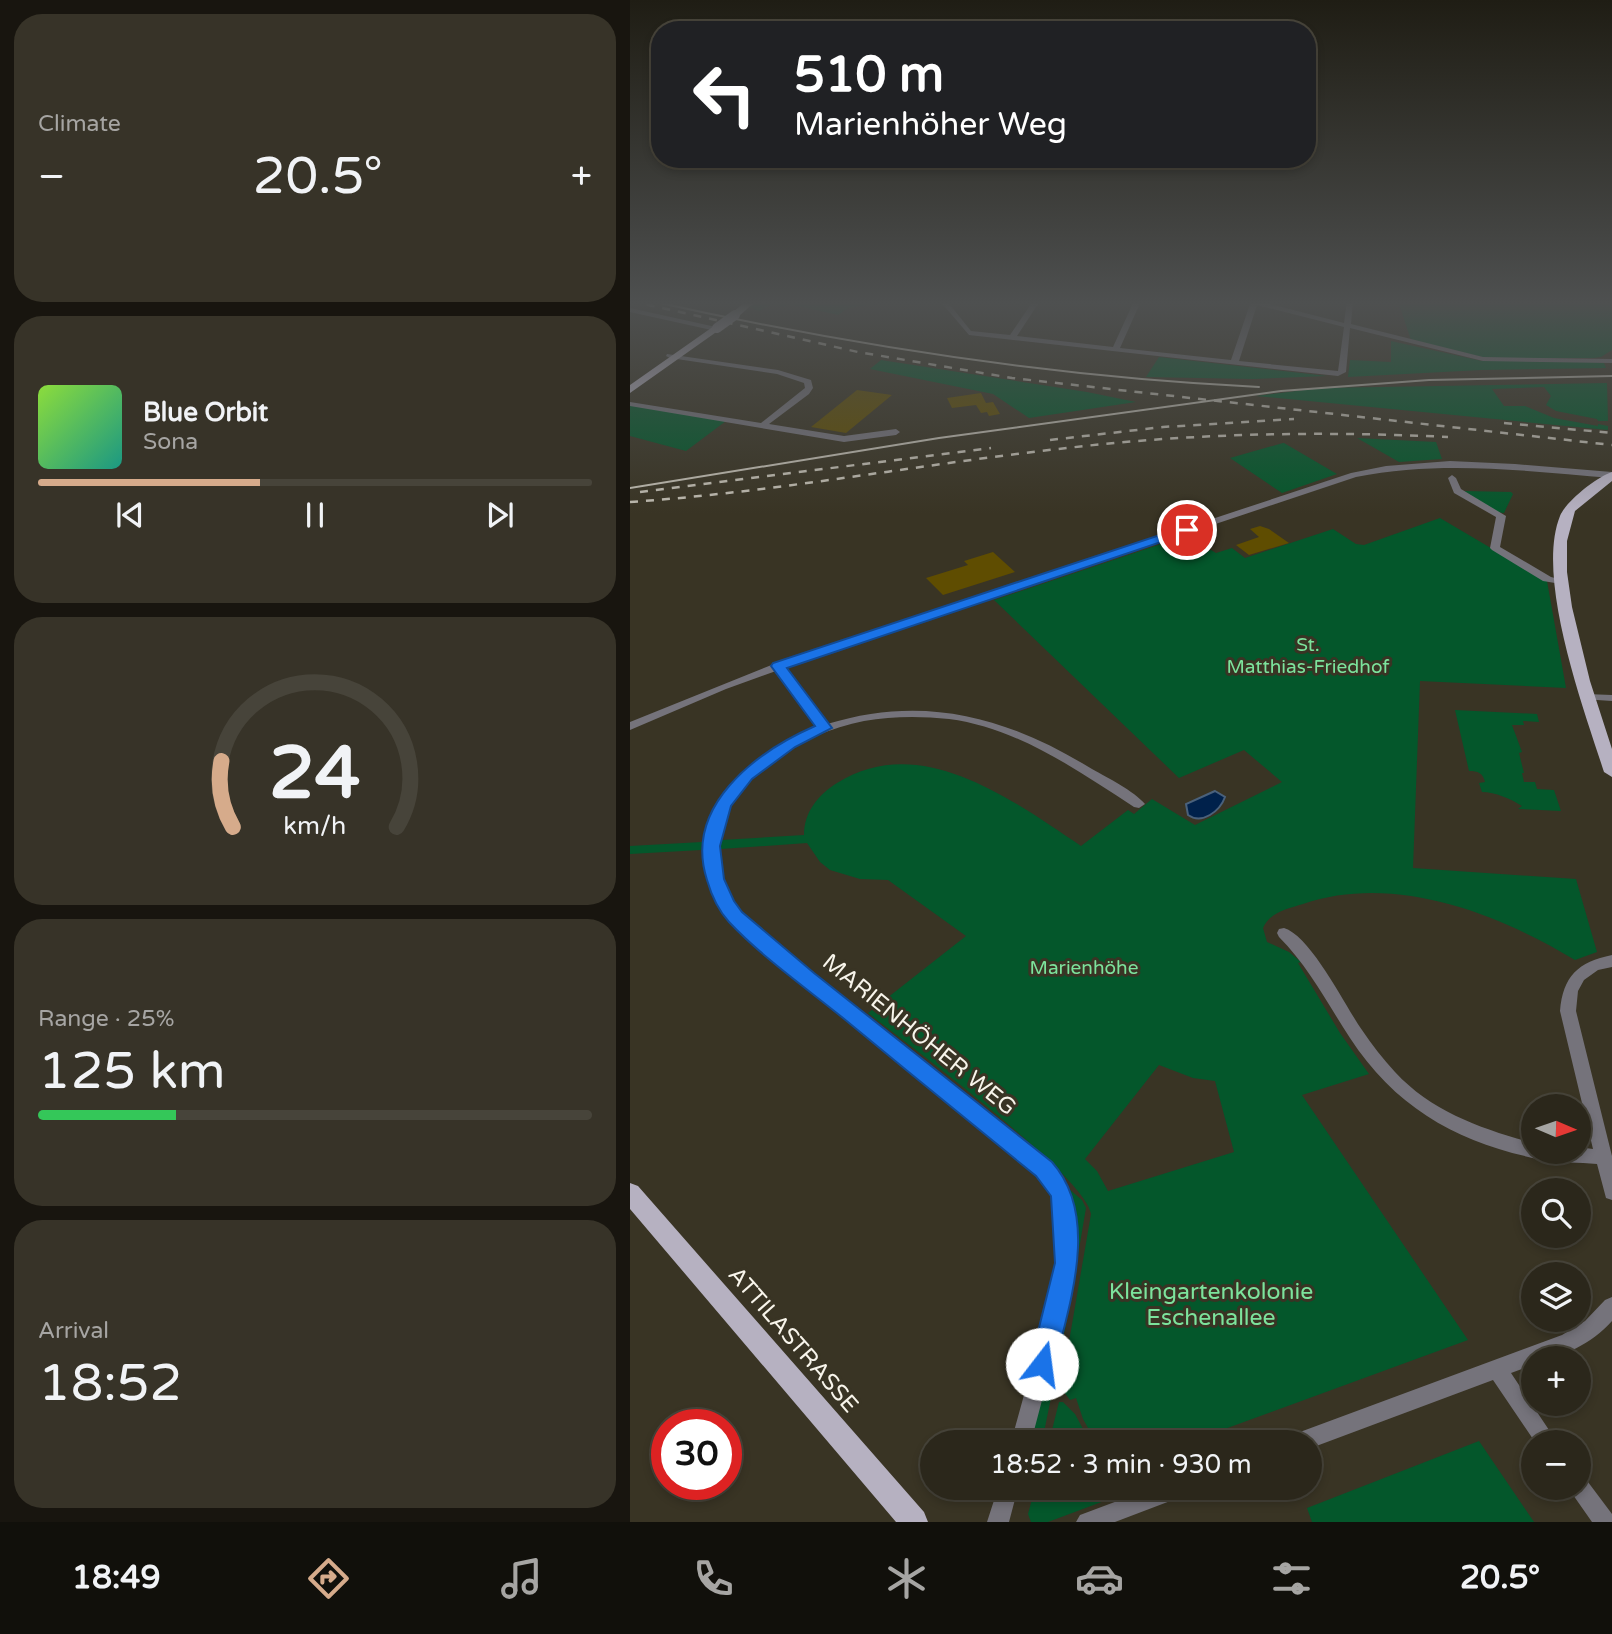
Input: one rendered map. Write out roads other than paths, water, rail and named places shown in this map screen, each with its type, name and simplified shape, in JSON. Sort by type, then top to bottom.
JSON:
[{"type":"main road","points":[[630,384],[650,372]]},
{"type":"main road","points":[[630,390],[655,372]]},
{"type":"main road","points":[[1612,463],[1608,474],[1572,507],[1562,530],[1559,556],[1586,697],[1612,772]]},
{"type":"main road","name":"ATTILASTRASSE","points":[[630,1193],[914,1522]]},
{"type":"street","points":[[762,426],[809,388],[808,382],[778,372]]},
{"type":"street","points":[[1319,372],[1342,372]]},
{"type":"street","points":[[630,404],[844,439],[896,432]]},
{"type":"street","points":[[630,726],[678,704],[778,666],[1369,471],[1425,464],[1464,463],[1608,474]]},
{"type":"street","points":[[1452,478],[1457,491],[1502,516],[1495,548],[1547,579],[1563,583]]},
{"type":"street","points":[[778,666],[824,728]]},
{"type":"street","points":[[1586,697],[1612,698]]},
{"type":"street","name":"MARIENHÖHER WEG","points":[[1024,1430],[1065,1279],[1066,1245],[1062,1196],[1057,1184],[1044,1169],[750,931],[726,904],[715,879],[711,846],[715,824],[731,793],[746,775],[771,754],[824,728],[866,717],[906,713],[945,715],[980,721],[1037,741],[1139,804]]},
{"type":"street","points":[[1283,933],[1311,960],[1377,1065],[1415,1103],[1452,1125],[1476,1135],[1521,1147]]},
{"type":"street","points":[[1612,961],[1593,965],[1576,977],[1568,1002],[1570,1024],[1612,1192]]},
{"type":"street","points":[[1591,1156],[1604,1157]]},
{"type":"street","points":[[1322,1434],[1567,1343],[1586,1333],[1604,1318],[1612,1307]]},
{"type":"street","points":[[1496,1368],[1539,1430]]},
{"type":"street","points":[[998,1522],[1004,1500]]},
{"type":"street","points":[[1087,1522],[1147,1500]]},
{"type":"street","points":[[1589,1500],[1605,1522]]},
{"type":"water","points":[[1215,791],[1225,797],[1215,811],[1199,818],[1188,815],[1186,804]]},
{"type":"tram line","points":[[1071,372],[1259,387]]},
{"type":"tram line","points":[[630,488],[939,438],[1281,391],[1429,380],[1612,376]]},
{"type":"railway","points":[[977,372],[1612,445]]},
{"type":"railway","points":[[1050,440],[1163,427],[1294,419]]},
{"type":"railway","points":[[1504,423],[1612,433]]},
{"type":"railway","points":[[630,502],[740,492],[1012,455],[1162,439],[1305,434],[1448,437]]},
{"type":"railway","points":[[640,492],[991,448]]},
{"type":"park label","name":"St. Matthias-Friedhof","points":[[1308,656]]},
{"type":"park label","name":"Marienhöhe","points":[[1084,968]]},
{"type":"park label","name":"Kleingartenkolonie Eschenallee","points":[[1211,1305]]}]
